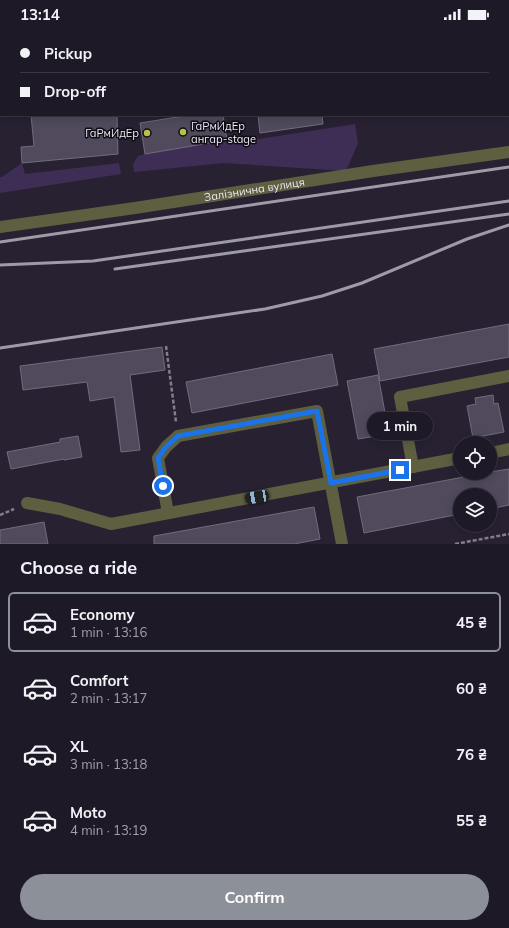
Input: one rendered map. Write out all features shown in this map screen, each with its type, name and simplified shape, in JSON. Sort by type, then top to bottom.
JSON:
[{"type":"street","name":"Залізнична вулиця","points":[[0,227],[509,152]]},
{"type":"street","points":[[413,467],[400,397],[509,376]]},
{"type":"street","points":[[168,513],[158,458],[166,447],[178,436],[317,411],[342,544]]},
{"type":"street","points":[[497,452],[509,449]]},
{"type":"street","points":[[27,503],[60,509],[112,524],[453,459]]},
{"type":"path","points":[[166,346],[178,436]]},
{"type":"path","points":[[455,544],[509,534]]},
{"type":"shaded area","points":[[355,124],[358,143],[346,171],[224,163],[134,172],[133,164],[138,156],[145,154],[227,140],[239,142]]},
{"type":"shaded area","points":[[22,163],[25,174],[119,163],[121,174],[0,193],[0,177]]},
{"type":"building","points":[[31,116],[117,116],[118,154],[22,163],[21,147],[34,146]]},
{"type":"building","name":"ГаРмИдЕр ангар-stage","points":[[184,116],[223,116],[227,140],[145,154],[140,123]]},
{"type":"building","points":[[258,116],[322,116],[323,124],[260,133]]},
{"type":"building","points":[[509,324],[509,357],[380,381],[374,349]]},
{"type":"building","points":[[162,347],[165,370],[130,375],[140,450],[121,452],[114,397],[90,401],[87,382],[23,390],[20,366]]},
{"type":"building","points":[[332,354],[338,385],[192,413],[186,382]]},
{"type":"building","points":[[378,375],[389,434],[358,439],[347,381]]},
{"type":"building","points":[[493,395],[494,404],[498,403],[504,432],[483,436],[473,436],[467,406],[476,404],[475,398]]},
{"type":"building","points":[[78,436],[82,457],[11,469],[7,452],[60,442],[60,439]]},
{"type":"building","points":[[509,469],[509,505],[497,508],[497,488],[453,488],[453,515],[364,533],[357,497],[453,479],[497,480],[497,471]]},
{"type":"building","points":[[314,507],[320,539],[294,544],[154,544],[154,536]]},
{"type":"building","points":[[44,522],[48,544],[0,544],[0,530]]},
{"type":"railway","points":[[0,242],[509,167]]},
{"type":"railway","points":[[0,265],[93,261],[509,201]]},
{"type":"railway","points":[[115,269],[509,214]]},
{"type":"railway","points":[[0,348],[265,309],[322,296],[362,283],[467,239],[509,225]]},
{"type":"place","name":"ГаРмИдЕр ангар-stage","points":[[183,132]]},
{"type":"place","name":"ГаРмИдЕр","points":[[147,133]]},
{"type":"route","points":[[163,486],[158,458],[166,447],[178,436],[317,411],[331,483],[400,470]]}]
